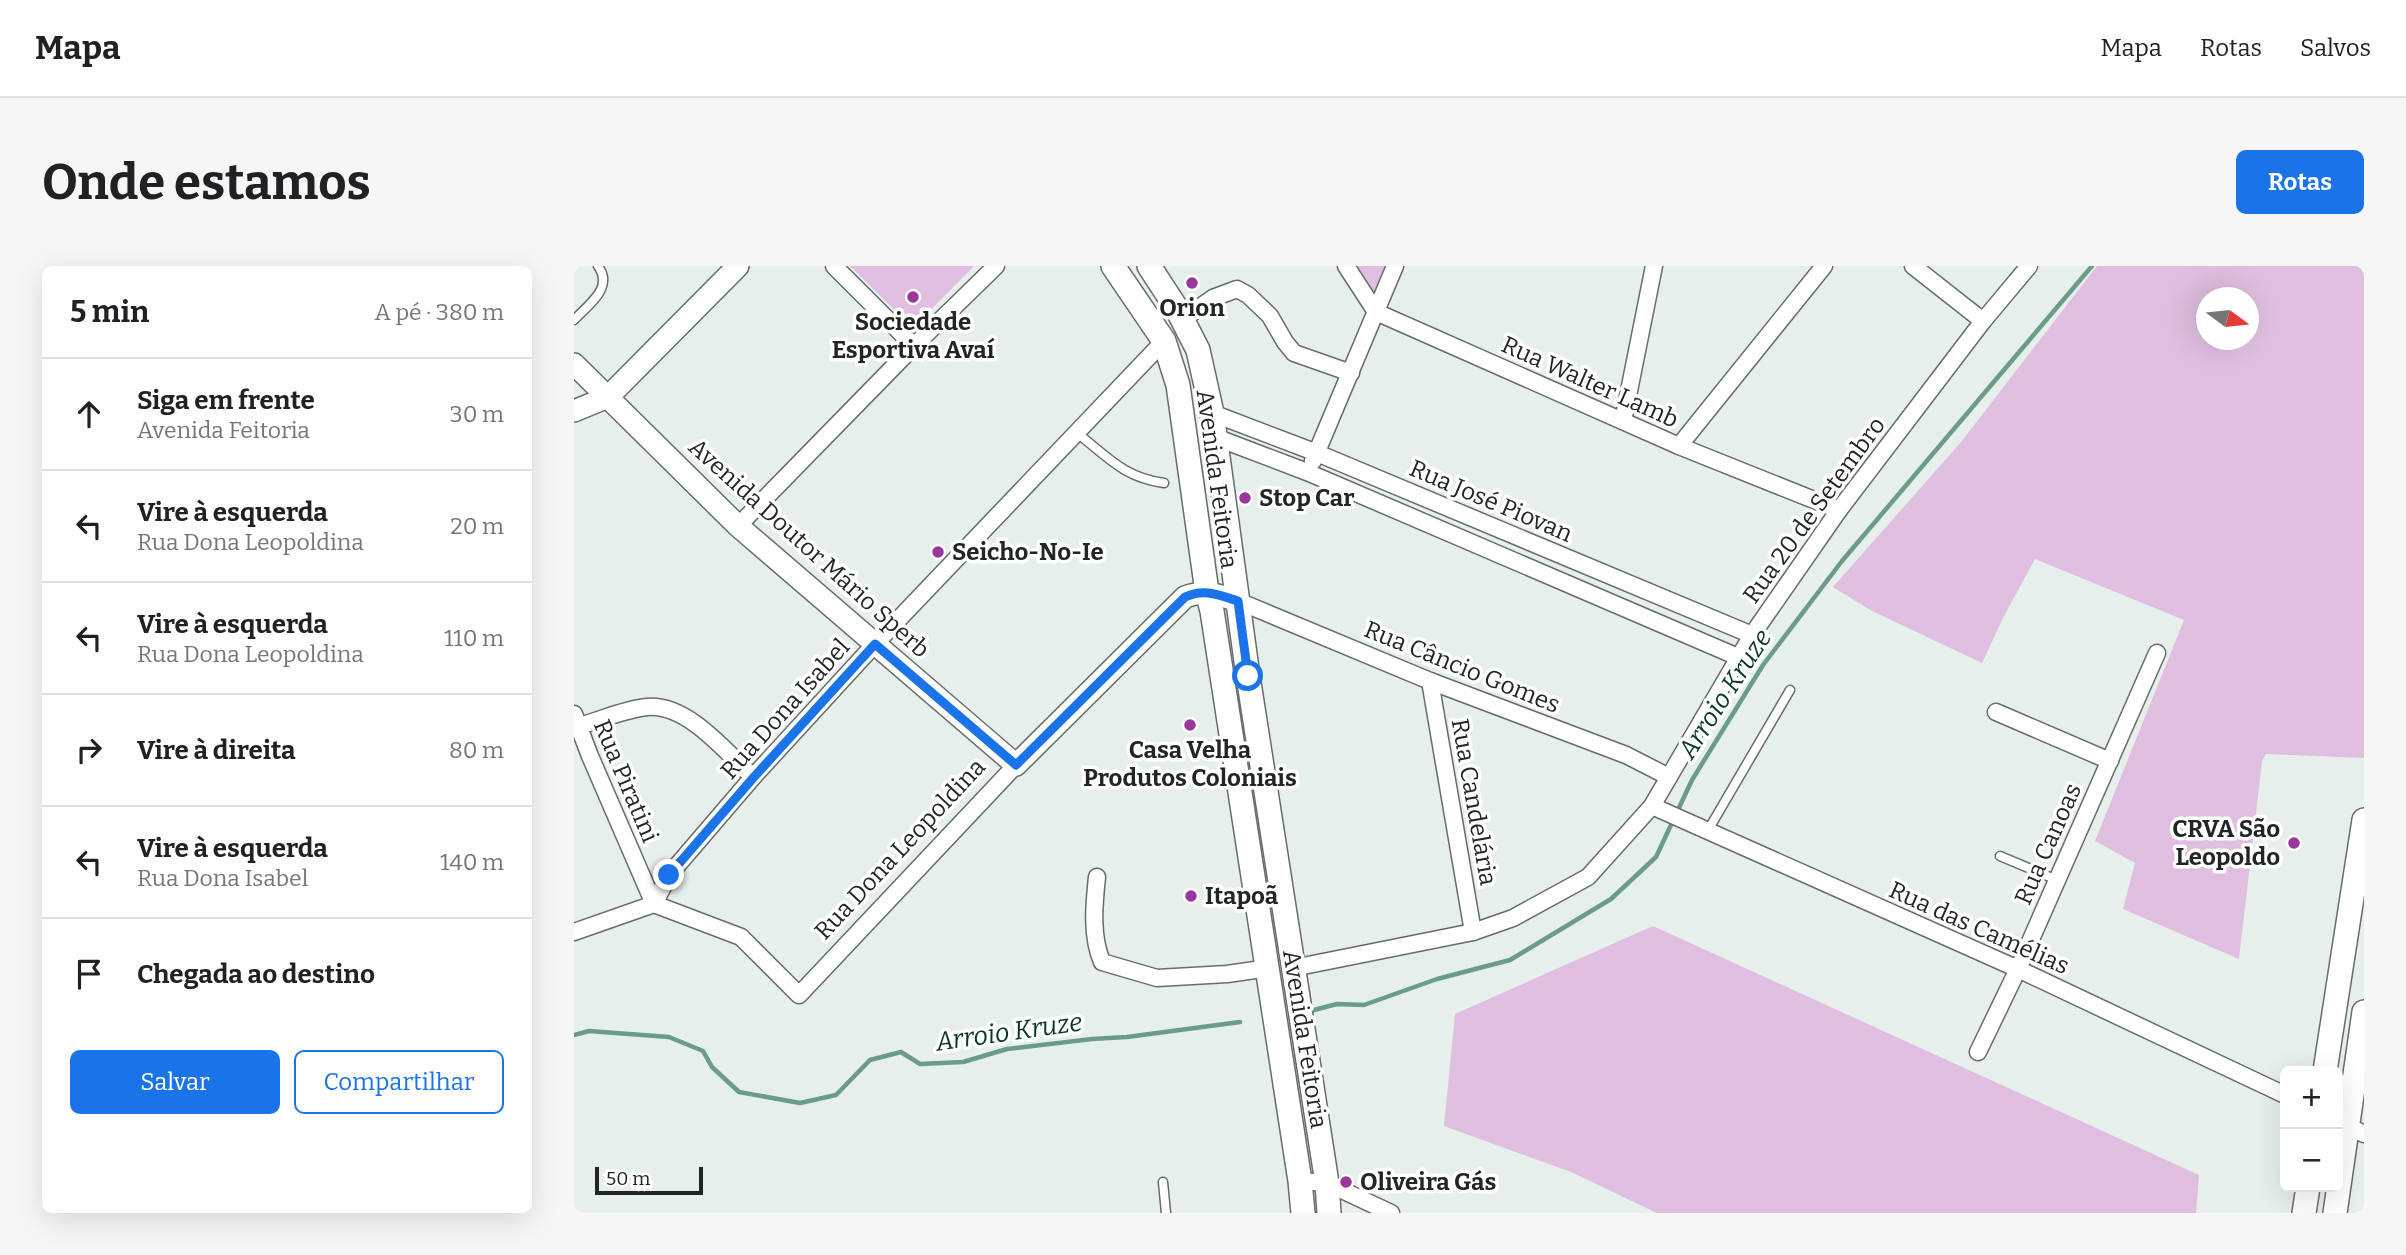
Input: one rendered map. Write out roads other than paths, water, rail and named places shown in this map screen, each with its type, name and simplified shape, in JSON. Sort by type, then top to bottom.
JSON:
[{"type":"main road","name":"Avenida Feitoria","points":[[1114,266],[1164,341],[1178,386],[1207,592],[1270,977],[1303,1213]]},
{"type":"main road","name":"Avenida Feitoria","points":[[1149,266],[1183,319],[1198,350],[1212,413],[1327,1183],[1329,1213]]},
{"type":"main road","points":[[2326,1066],[2364,820]]},
{"type":"main road","points":[[1270,977],[1294,975]]},
{"type":"main road","points":[[2335,1213],[2350,1127],[2364,1012]]},
{"type":"main road","points":[[2304,1213],[2307,1192]]},
{"type":"street","points":[[574,411],[608,397],[738,266]]},
{"type":"street","points":[[834,266],[914,346]]},
{"type":"street","points":[[738,526],[996,266]]},
{"type":"street","points":[[1346,266],[1376,312]]},
{"type":"street","points":[[1307,472],[1395,266]]},
{"type":"street","points":[[1623,421],[1654,266]]},
{"type":"street","points":[[1679,446],[1824,266]]},
{"type":"street","points":[[1913,266],[1983,321]]},
{"type":"street","name":"Rua 20 de Setembro","points":[[1294,975],[1474,932],[1513,918],[1588,877],[1652,806],[1738,657],[1839,510],[1983,321],[2029,266]]},
{"type":"street","points":[[1183,319],[1213,298],[1237,289],[1248,295],[1270,316],[1294,353],[1351,373]]},
{"type":"street","name":"Rua Walter Lamb","points":[[1376,312],[1679,446],[1839,510]]},
{"type":"street","name":"Rua Dona Isabel","points":[[654,904],[669,875],[754,777],[875,644],[1164,341]]},
{"type":"street","name":"Avenida Doutor Mário Sperb","points":[[574,364],[738,526],[1016,765]]},
{"type":"street","name":"Rua José Piovan","points":[[1212,413],[1317,453],[1752,635]]},
{"type":"street","name":"Rua José Piovan","points":[[1215,437],[1307,472],[1738,657]]},
{"type":"street","name":"Rua Dona Leopoldina","points":[[654,904],[741,937],[799,995],[1016,765],[1185,597],[1195,592],[1207,592]]},
{"type":"street","points":[[1207,592],[1238,601]]},
{"type":"street","name":"Rua Câncio Gomes","points":[[1238,601],[1430,681],[1626,755],[1669,777]]},
{"type":"street","name":"Rua Canoas","points":[[1978,1052],[2018,970],[2157,653]]},
{"type":"street","name":"Rua Candelária","points":[[1430,681],[1474,932]]},
{"type":"street","points":[[576,720],[645,707],[673,711],[696,725],[754,777]]},
{"type":"street","points":[[1996,712],[2110,761]]},
{"type":"street","name":"Rua Piratini","points":[[576,720],[582,759],[654,904]]},
{"type":"street","name":"Rua das Camélias","points":[[1652,806],[2018,970],[2280,1093]]},
{"type":"street","points":[[1097,877],[1096,946],[1102,962],[1157,978],[1227,974],[1270,977]]},
{"type":"street","points":[[574,932],[654,904]]},
{"type":"street","points":[[1300,1181],[1327,1183],[1391,1213]]},
{"type":"lane","points":[[574,320],[604,284],[604,275],[598,266]]},
{"type":"lane","points":[[1077,433],[1122,470],[1144,480],[1164,483]]},
{"type":"lane","points":[[1707,832],[1790,690]]},
{"type":"lane","points":[[2000,856],[2057,880]]},
{"type":"lane","points":[[1163,1182],[1166,1213]]},
{"type":"waterway","name":"Arroio Kruze","points":[[1310,1011],[1337,1004],[1364,1005],[1437,979],[1510,960],[1611,899],[1656,857],[1692,780],[1763,665],[1842,561],[2092,266]]},
{"type":"waterway","name":"Arroio Kruze","points":[[574,1035],[589,1031],[669,1037],[703,1051],[712,1067],[739,1092],[800,1103],[836,1095],[870,1060],[901,1052],[920,1064],[963,1062],[1007,1049],[1240,1022]]},
{"type":"place","name":"Orion","points":[[1192,283]]},
{"type":"place","name":"Sociedade Esportiva Avaí","points":[[913,297]]},
{"type":"place","name":"Stop Car","points":[[1245,498]]},
{"type":"place","name":"Seicho-No-Ie","points":[[938,552]]},
{"type":"place","name":"Casa Velha Produtos Coloniais","points":[[1190,725]]},
{"type":"place","name":"CRVA São Leopoldo","points":[[2294,843]]},
{"type":"place","name":"Itapoã","points":[[1191,896]]},
{"type":"place","name":"Oliveira Gás","points":[[1346,1182]]}]
